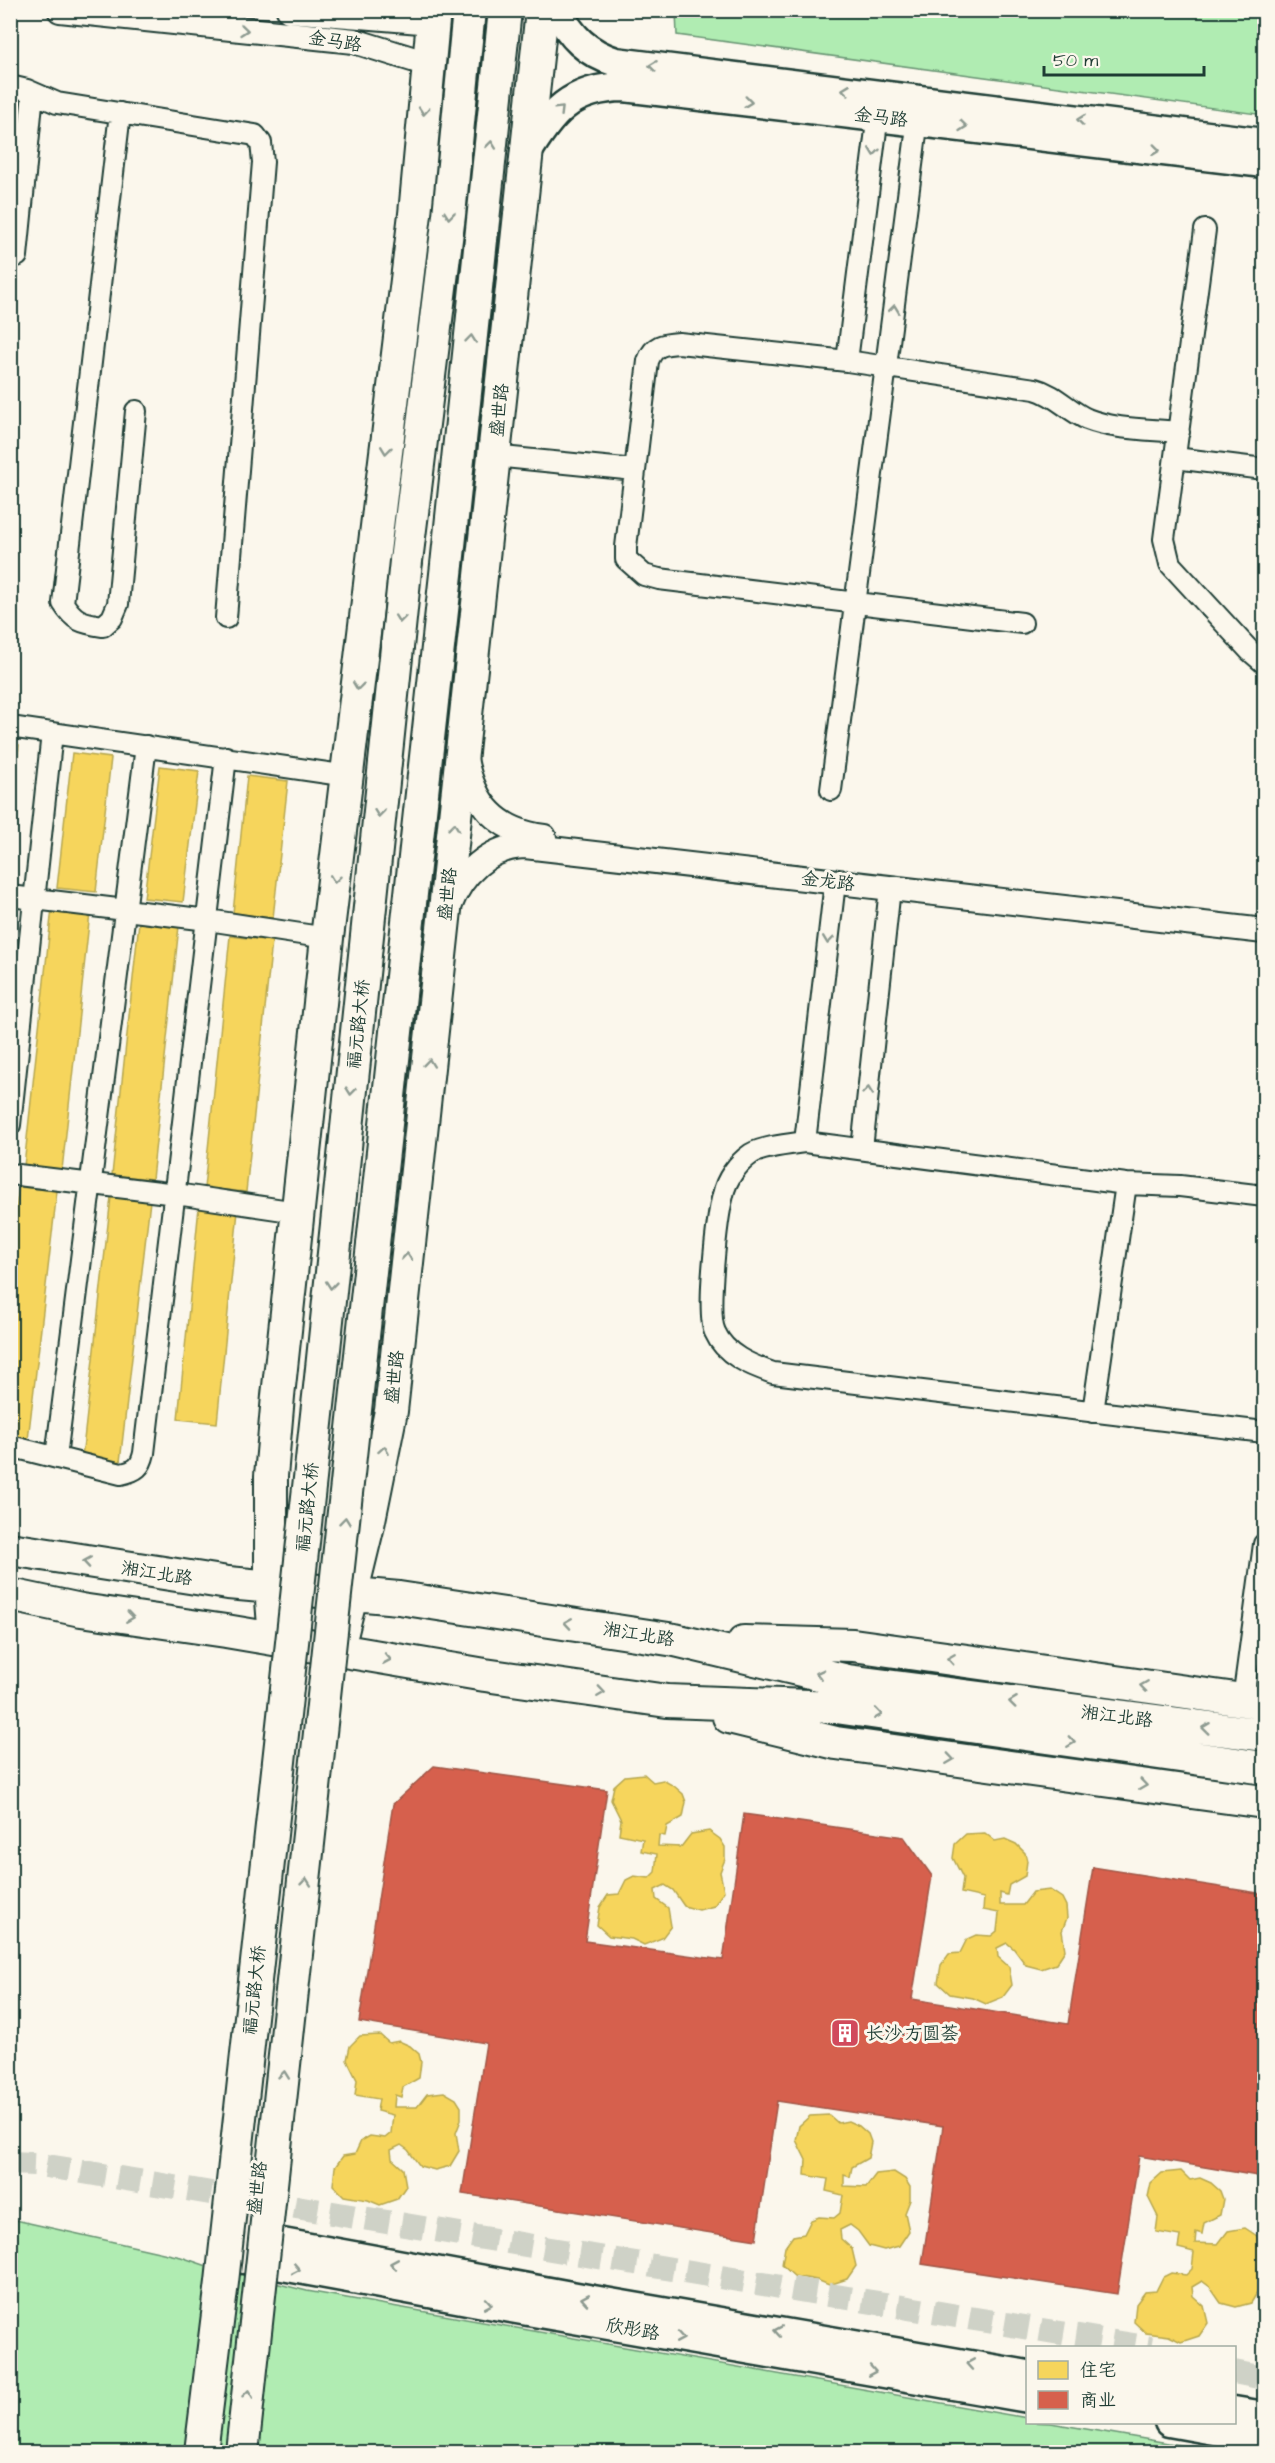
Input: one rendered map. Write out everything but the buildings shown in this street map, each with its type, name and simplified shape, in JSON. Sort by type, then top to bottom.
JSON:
[{"type":"main road","points":[[406,561],[449,215],[469,10]]},
{"type":"main road","points":[[242,2452],[324,1716],[505,10]]},
{"type":"main road","name":"盛世路","points":[[433,16],[415,214],[327,938],[271,1476],[271,1587],[275,1639],[298,1768],[337,1650],[352,1594],[391,1411],[542,10]]},
{"type":"main road","name":"金马路","points":[[557,10],[576,40],[588,50],[616,62],[880,105],[1264,163]]},
{"type":"main road","name":"金马路","points":[[525,156],[546,125],[569,101],[601,88],[624,87],[880,105]]},
{"type":"main road","name":"金马路","points":[[919,110],[1264,143]]},
{"type":"main road","points":[[447,565],[519,212]]},
{"type":"main road","points":[[406,561],[415,214]]},
{"type":"main road","name":"福元路大桥","points":[[201,2452],[224,2270],[321,1378],[406,561]]},
{"type":"main road","name":"湘江北路","points":[[10,1549],[228,1583],[399,1598],[675,1640],[848,1681],[1264,1735]]},
{"type":"main road","name":"湘江北路","points":[[10,1595],[81,1610],[275,1639],[485,1676],[667,1701],[836,1707],[1264,1768]]},
{"type":"main road","points":[[675,1640],[853,1645],[1253,1702]]},
{"type":"main road","points":[[667,1701],[836,1743],[1264,1802]]},
{"type":"main road","name":"盛世路","points":[[245,2248],[261,2114]]},
{"type":"main road","name":"欣彤路","points":[[245,2248],[593,2300],[1026,2375]]},
{"type":"main road","name":"欣彤路","points":[[245,2248],[1026,2398]]},
{"type":"main road","points":[[1236,2411],[1264,2416]]},
{"type":"main road","points":[[1180,2424],[1264,2439]]},
{"type":"street","name":"金马路","points":[[60,10],[354,41],[428,64]]},
{"type":"street","name":"金马路","points":[[289,10],[433,16]]},
{"type":"street","points":[[10,86],[57,103],[255,135],[261,143],[263,162],[226,618]]},
{"type":"street","points":[[17,256],[33,93]]},
{"type":"street","points":[[847,361],[880,105]]},
{"type":"street","points":[[831,790],[919,110]]},
{"type":"street","points":[[120,113],[63,603],[72,617],[88,624],[103,626],[112,618],[118,604],[136,411]]},
{"type":"street","points":[[1205,230],[1164,539],[1170,564],[1250,651],[1264,663]]},
{"type":"street","points":[[1022,623],[659,579],[644,574],[627,559],[626,547],[651,351],[662,344],[679,343],[847,361],[1035,389],[1045,392],[1083,417],[1100,424],[1179,432]]},
{"type":"street","points":[[494,456],[635,470]]},
{"type":"street","points":[[1175,458],[1264,469]]},
{"type":"street","points":[[10,727],[348,776]]},
{"type":"street","points":[[10,1125],[52,733]]},
{"type":"street","points":[[56,1457],[146,746]]},
{"type":"street","name":"金龙路","points":[[463,746],[470,780],[487,810],[499,822],[528,835],[1264,919]]},
{"type":"street","points":[[10,1446],[121,1474],[134,1471],[141,1465],[176,1194],[226,757]]},
{"type":"street","name":"金龙路","points":[[442,936],[454,896],[464,879],[489,855],[510,846],[1264,931]]},
{"type":"street","points":[[805,1142],[835,882]]},
{"type":"street","points":[[862,1149],[890,888]]},
{"type":"street","points":[[10,896],[208,920],[327,938]]},
{"type":"street","points":[[1264,1196],[1180,1186],[1126,1184],[805,1142],[753,1153],[734,1171],[723,1194],[711,1290],[714,1330],[722,1344],[749,1364],[772,1373],[1264,1432]]},
{"type":"street","points":[[10,1174],[176,1194],[297,1212]]},
{"type":"street","points":[[1093,1412],[1126,1184]]},
{"type":"street","points":[[1253,1702],[1264,1544]]},
{"type":"green space","points":[[676,11],[1264,11],[1264,115],[677,35]]},
{"type":"green space","points":[[11,2219],[181,2257],[207,2266],[307,2291],[1026,2418],[1026,2424],[1057,2424],[1221,2452],[11,2452]]},
{"type":"tunnel","points":[[10,2163],[35,2164],[1139,2346]]},
{"type":"tunnel","points":[[1236,2372],[1264,2378]]},
{"type":"place","name":"长沙·方圆荟","points":[[845,2033]]}]
